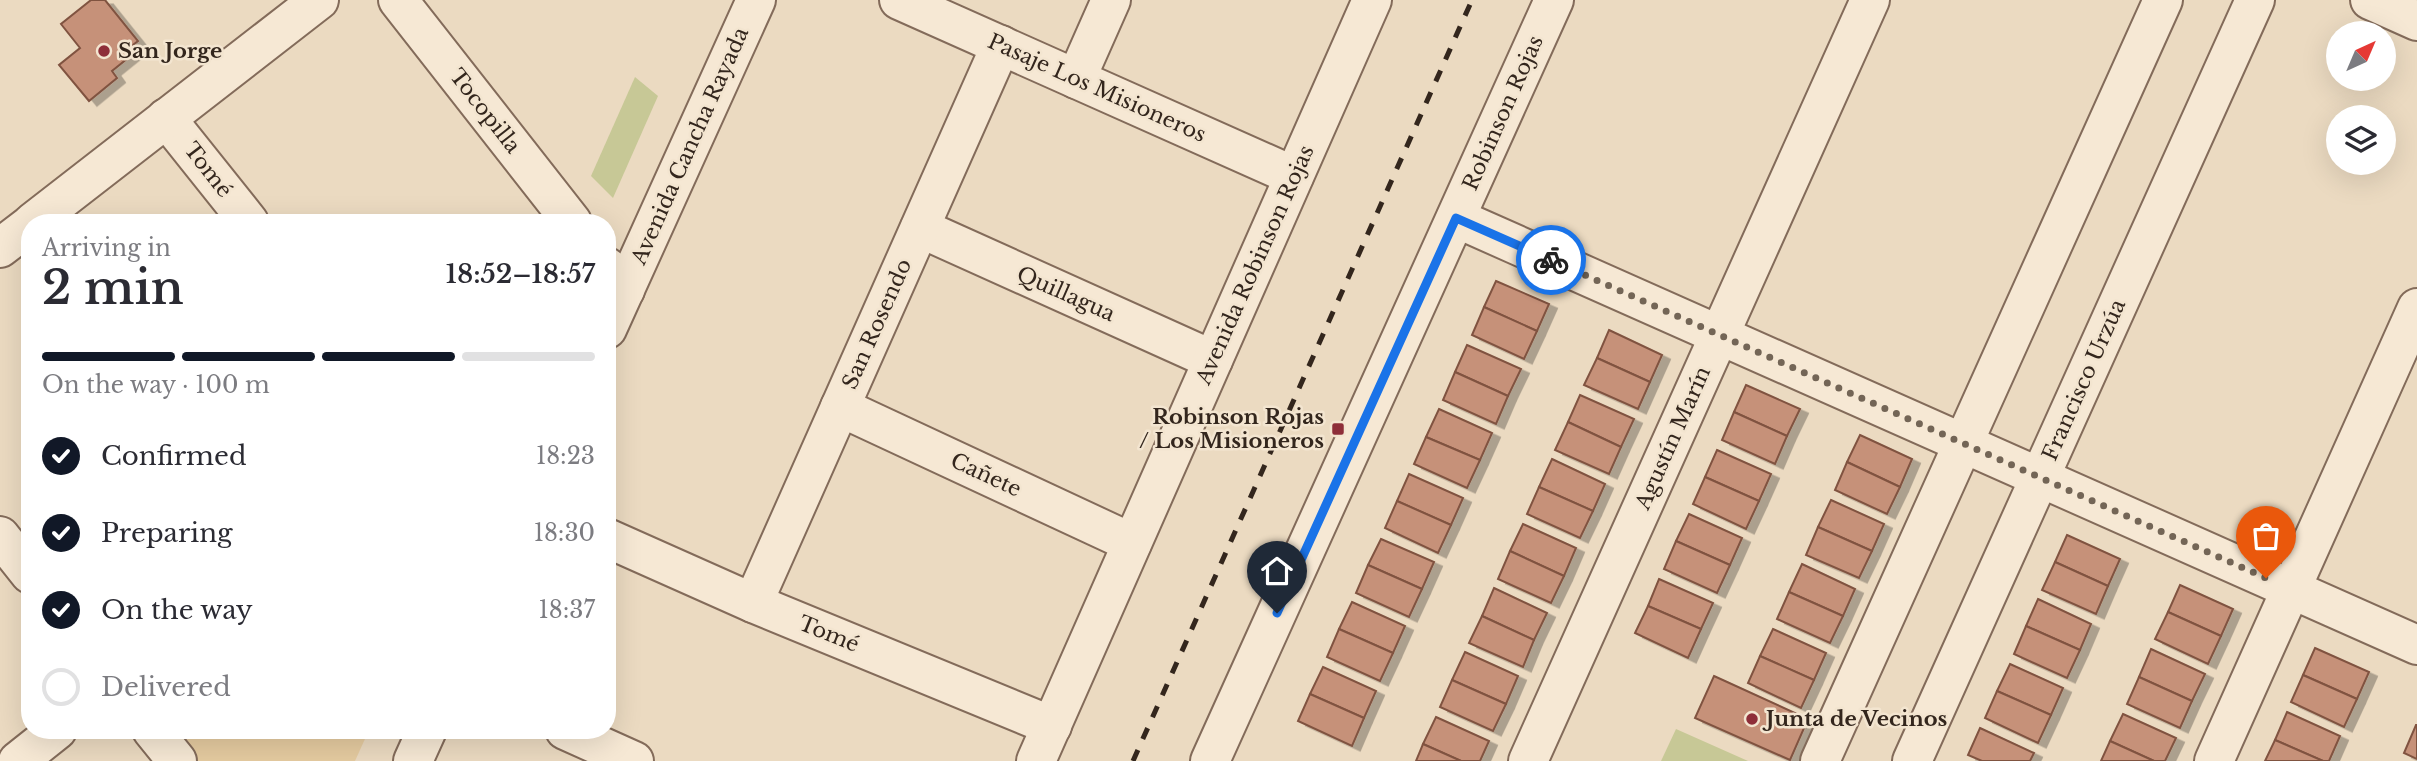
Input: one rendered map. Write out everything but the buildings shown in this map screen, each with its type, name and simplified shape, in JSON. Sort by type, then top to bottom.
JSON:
[{"type":"street","points":[[47,214],[319,0]]},
{"type":"street","name":"Tocopilla","points":[[398,0],[566,214]]},
{"type":"street","name":"Pasaje Los Misioneros","points":[[900,0],[1294,176]]},
{"type":"street","points":[[1076,79],[1111,0]]},
{"type":"street","name":"Avenida Robinson Rojas","points":[[1036,761],[1372,0]]},
{"type":"street","name":"Robinson Rojas","points":[[1210,761],[1554,0]]},
{"type":"street","name":"Agustín Marín","points":[[1528,761],[1870,0]]},
{"type":"street","points":[[1820,761],[2163,0]]},
{"type":"street","name":"Francisco Urzúa","points":[[1912,761],[2255,0]]},
{"type":"street","points":[[2370,0],[2417,21]]},
{"type":"street","name":"Avenida Cancha Rayada","points":[[616,279],[754,1]]},
{"type":"street","name":"San Rosendo","points":[[753,603],[1001,45]]},
{"type":"street","name":"Tomé","points":[[166,118],[243,214]]},
{"type":"street","points":[[1456,218],[2417,645]]},
{"type":"street","name":"Quillagua","points":[[920,228],[1213,360]]},
{"type":"street","points":[[2214,761],[2417,308]]},
{"type":"street","name":"Cañete","points":[[840,407],[1132,543]]},
{"type":"street","points":[[0,536],[21,562]]},
{"type":"street","name":"Tomé","points":[[616,542],[753,603],[1052,726]]},
{"type":"street","points":[[18,761],[46,739]]},
{"type":"street","points":[[159,739],[177,761]]},
{"type":"street","points":[[413,761],[423,739]]},
{"type":"street","points":[[585,739],[634,761]]},
{"type":"green space","points":[[635,77],[658,96],[613,198],[591,176]]},
{"type":"green space","points":[[1676,729],[1748,761],[1661,761]]},
{"type":"sand","points":[[172,739],[365,739],[355,761],[184,761]]},
{"type":"railway","points":[[1133,761],[1472,0]]},
{"type":"way so far","points":[[1551,260],[2266,578]]},
{"type":"place","name":"San Jorge","points":[[104,51]]},
{"type":"place","name":"Robinson Rojas / Los Misioneros","points":[[1338,429]]},
{"type":"place","name":"Junta de Vecinos","points":[[1752,719]]},
{"type":"route","points":[[1277,613],[1456,218],[1551,260]]}]
